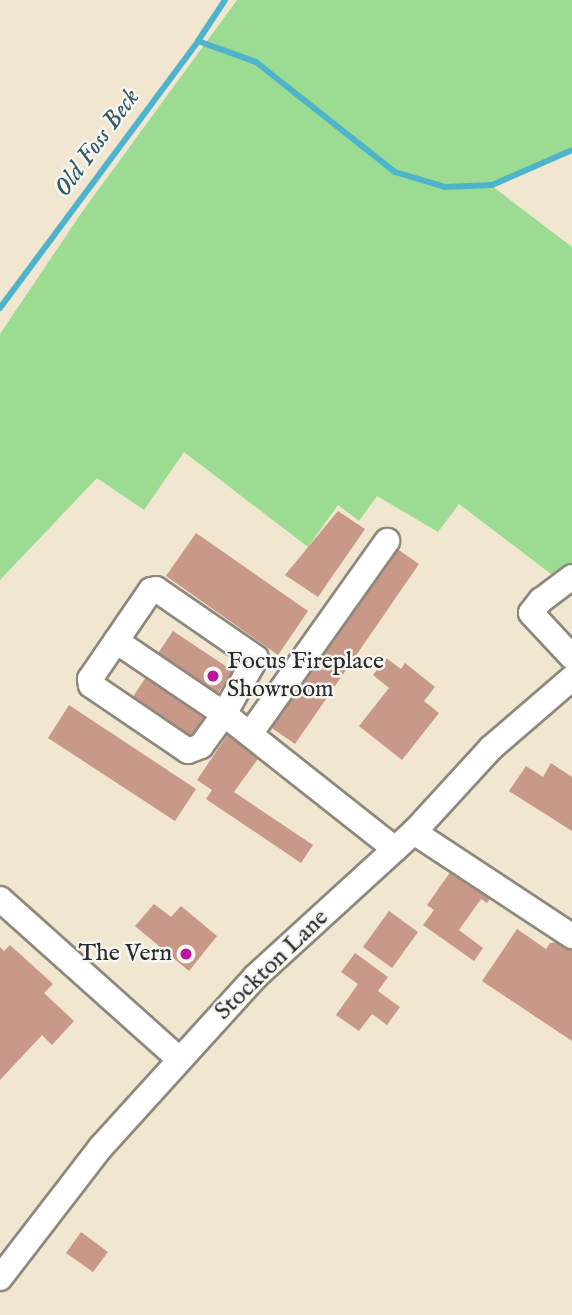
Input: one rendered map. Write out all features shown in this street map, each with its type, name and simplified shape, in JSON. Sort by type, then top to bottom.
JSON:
[{"type":"street","points":[[250,734],[387,541]]},
{"type":"street","points":[[572,577],[541,600],[531,613],[572,657]]},
{"type":"street","points":[[156,589],[256,658],[225,714],[201,746],[188,751],[91,684],[90,678],[152,590],[156,589]]},
{"type":"street","points":[[116,641],[225,714],[395,849]]},
{"type":"street","name":"Stockton Lane","points":[[0,1278],[101,1147],[255,977],[414,832],[491,748],[572,678]]},
{"type":"street","points":[[414,832],[572,936]]},
{"type":"street","points":[[0,899],[180,1060]]},
{"type":"green space","points":[[237,0],[572,0],[572,150],[492,186],[572,247],[572,590],[459,504],[438,532],[377,496],[359,521],[338,505],[308,547],[184,452],[144,510],[97,478],[0,580],[0,334],[82,212]]},
{"type":"building","points":[[338,511],[365,529],[318,597],[285,575]]},
{"type":"building","points":[[196,533],[308,611],[278,655],[166,576]]},
{"type":"building","points":[[393,546],[419,564],[295,744],[269,726]]},
{"type":"building","points":[[173,631],[233,671],[214,699],[154,659]]},
{"type":"building","points":[[386,658],[401,669],[405,663],[435,687],[424,701],[439,713],[402,760],[359,726],[389,688],[373,675]]},
{"type":"building","points":[[146,677],[205,716],[187,743],[128,704]]},
{"type":"building","points":[[69,705],[196,789],[175,821],[48,738]]},
{"type":"building","points":[[228,734],[260,756],[234,792],[313,845],[301,863],[206,799],[212,790],[197,780]]},
{"type":"building","points":[[551,763],[572,777],[572,831],[509,791],[526,766],[543,777]]},
{"type":"building","points":[[456,864],[496,891],[487,903],[481,899],[459,930],[483,948],[474,961],[423,925],[434,910],[427,905]]},
{"type":"building","name":"The Vern","points":[[154,904],[171,917],[181,906],[217,936],[189,971],[135,926]]},
{"type":"building","points":[[389,911],[418,932],[392,968],[363,947]]},
{"type":"building","points":[[517,929],[546,949],[550,943],[572,941],[572,1041],[482,981]]},
{"type":"building","points":[[10,945],[53,984],[44,993],[74,1021],[52,1045],[42,1035],[0,1080],[0,947],[4,951]]},
{"type":"building","points":[[355,953],[388,977],[378,991],[400,1007],[387,1025],[372,1014],[359,1031],[336,1015],[358,984],[341,972]]},
{"type":"building","points":[[81,1232],[108,1252],[93,1272],[66,1253]]},
{"type":"waterway","name":"Old Foss Beck","points":[[0,308],[198,41],[225,0]]},
{"type":"waterway","points":[[198,41],[256,62],[395,172],[445,187],[492,185],[572,150]]},
{"type":"place","name":"Focus Fireplace Showroom","points":[[213,676]]},
{"type":"place","name":"The Vern","points":[[186,954]]}]
